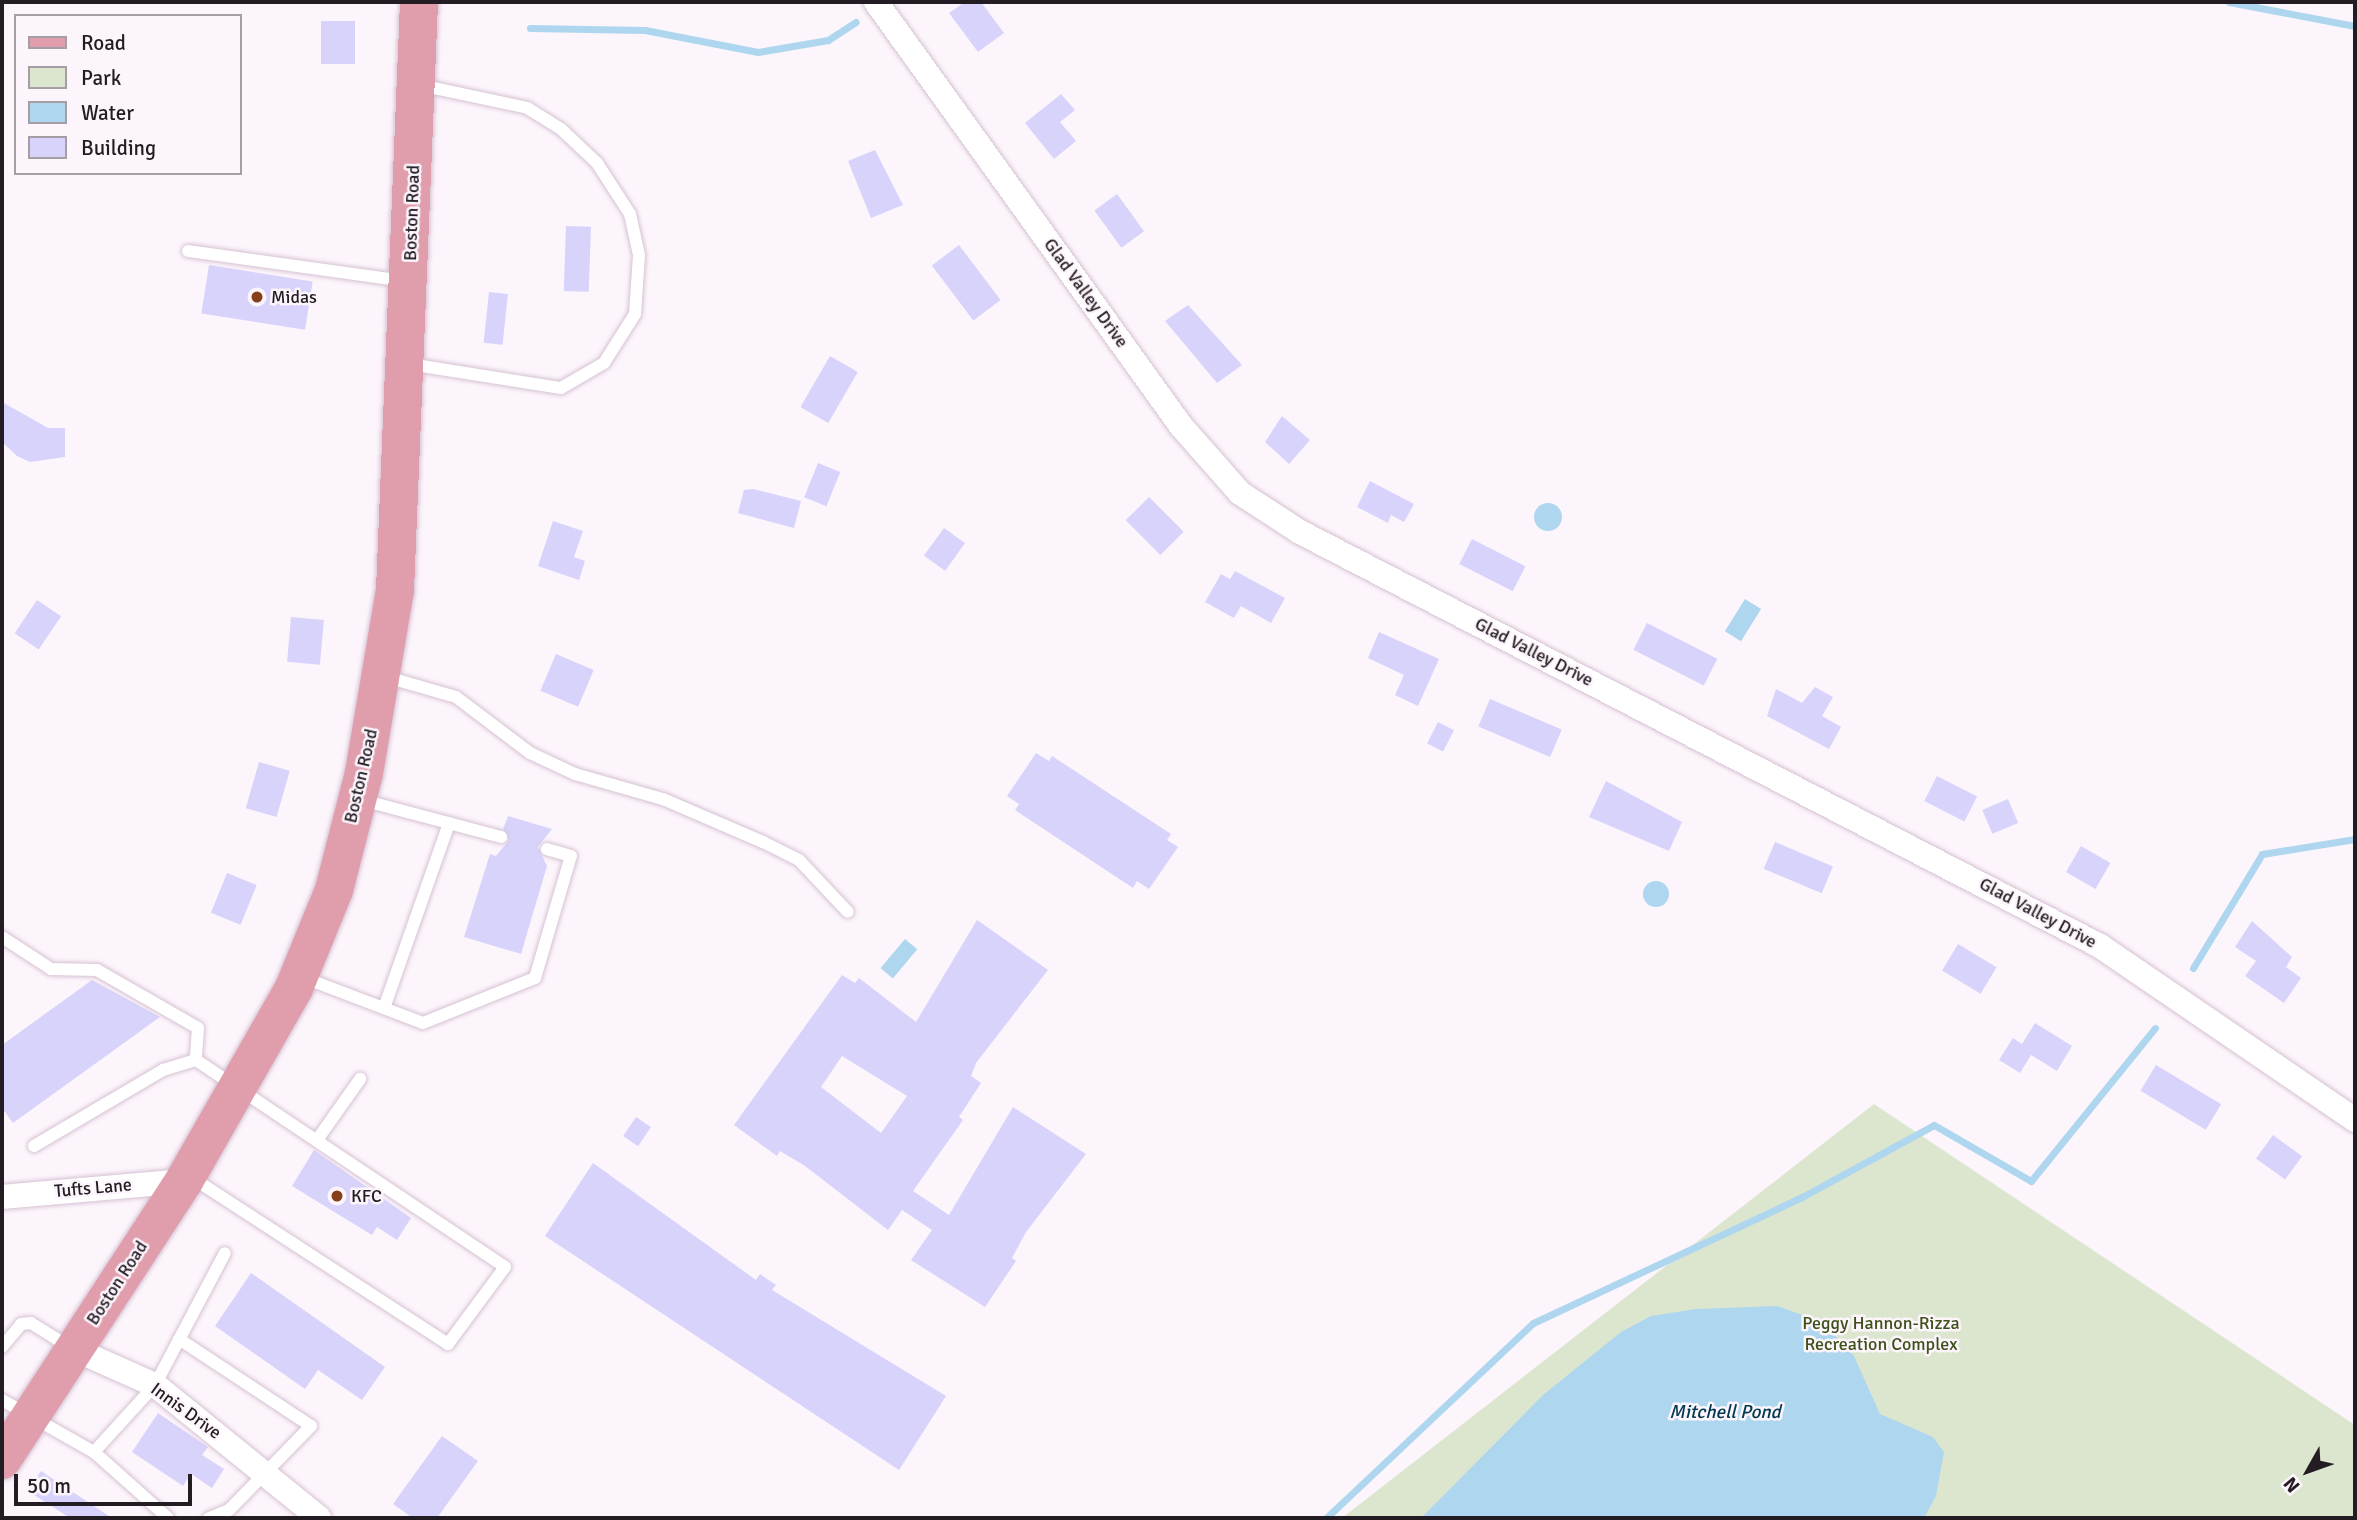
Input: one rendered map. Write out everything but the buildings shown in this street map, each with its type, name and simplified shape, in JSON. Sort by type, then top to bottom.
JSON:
[{"type":"main road","name":"Boston Road","points":[[2,1460],[15,1409],[74,1349],[186,1178],[299,975],[334,890],[357,799],[383,676],[395,590],[408,364],[419,2]]},
{"type":"street","name":"Glad Valley Drive","points":[[876,2],[1181,426],[1240,493],[1300,532],[2100,946],[2355,1120]]},
{"type":"street","name":"Tufts Lane","points":[[2,1197],[186,1178]]},
{"type":"street","name":"Innis Drive","points":[[74,1349],[155,1385],[264,1469],[320,1518]]},
{"type":"lane","points":[[408,364],[561,388],[604,363],[635,314],[639,255],[629,214],[597,163],[561,129],[528,108],[416,84]]},
{"type":"lane","points":[[188,251],[410,282]]},
{"type":"lane","points":[[383,676],[456,698],[530,753],[575,774],[663,799],[799,860],[848,912]]},
{"type":"lane","points":[[357,799],[500,837]]},
{"type":"lane","points":[[384,1008],[449,823]]},
{"type":"lane","points":[[299,975],[423,1023],[535,978],[571,856],[547,849]]},
{"type":"lane","points":[[2,937],[51,969],[97,970],[198,1028],[196,1060]]},
{"type":"lane","points":[[34,1146],[163,1069],[196,1060],[505,1266],[448,1344],[186,1178]]},
{"type":"lane","points":[[317,1140],[360,1080]]},
{"type":"lane","points":[[94,1452],[155,1385],[225,1253]]},
{"type":"lane","points":[[2,1347],[21,1324],[32,1323],[74,1349]]},
{"type":"lane","points":[[179,1339],[311,1426],[264,1469],[229,1510],[209,1518]]},
{"type":"lane","points":[[15,1409],[94,1452],[167,1518]]},
{"type":"green space","name":"Peggy Hannon-Rizza Recreation Complex","points":[[1874,1104],[2355,1425],[2355,1518],[1342,1518]]},
{"type":"water","points":[[1548,503],[1558,507],[1562,517],[1558,527],[1548,531],[1538,527],[1534,517],[1538,507]]},
{"type":"water","points":[[1745,599],[1761,609],[1741,641],[1725,631]]},
{"type":"water","points":[[1656,881],[1665,885],[1669,894],[1665,903],[1656,907],[1647,903],[1643,894],[1647,885]]},
{"type":"water","points":[[905,939],[917,949],[893,978],[881,968]]},
{"type":"water","name":"Mitchell Pond","points":[[1777,1306],[1822,1322],[1854,1356],[1880,1414],[1933,1437],[1944,1452],[1936,1496],[1924,1518],[1421,1518],[1543,1395],[1621,1332],[1651,1316],[1696,1309]]},
{"type":"waterway","points":[[2229,2],[2355,26]]},
{"type":"waterway","points":[[530,28],[645,30],[758,52],[828,40],[856,22]]},
{"type":"waterway","points":[[2193,968],[2262,854],[2355,839]]},
{"type":"waterway","points":[[1326,1518],[1533,1323],[1802,1197],[1934,1125],[2031,1181],[2155,1028]]},
{"type":"place","name":"Midas","points":[[257,297]]},
{"type":"place","name":"KFC","points":[[337,1196]]}]
